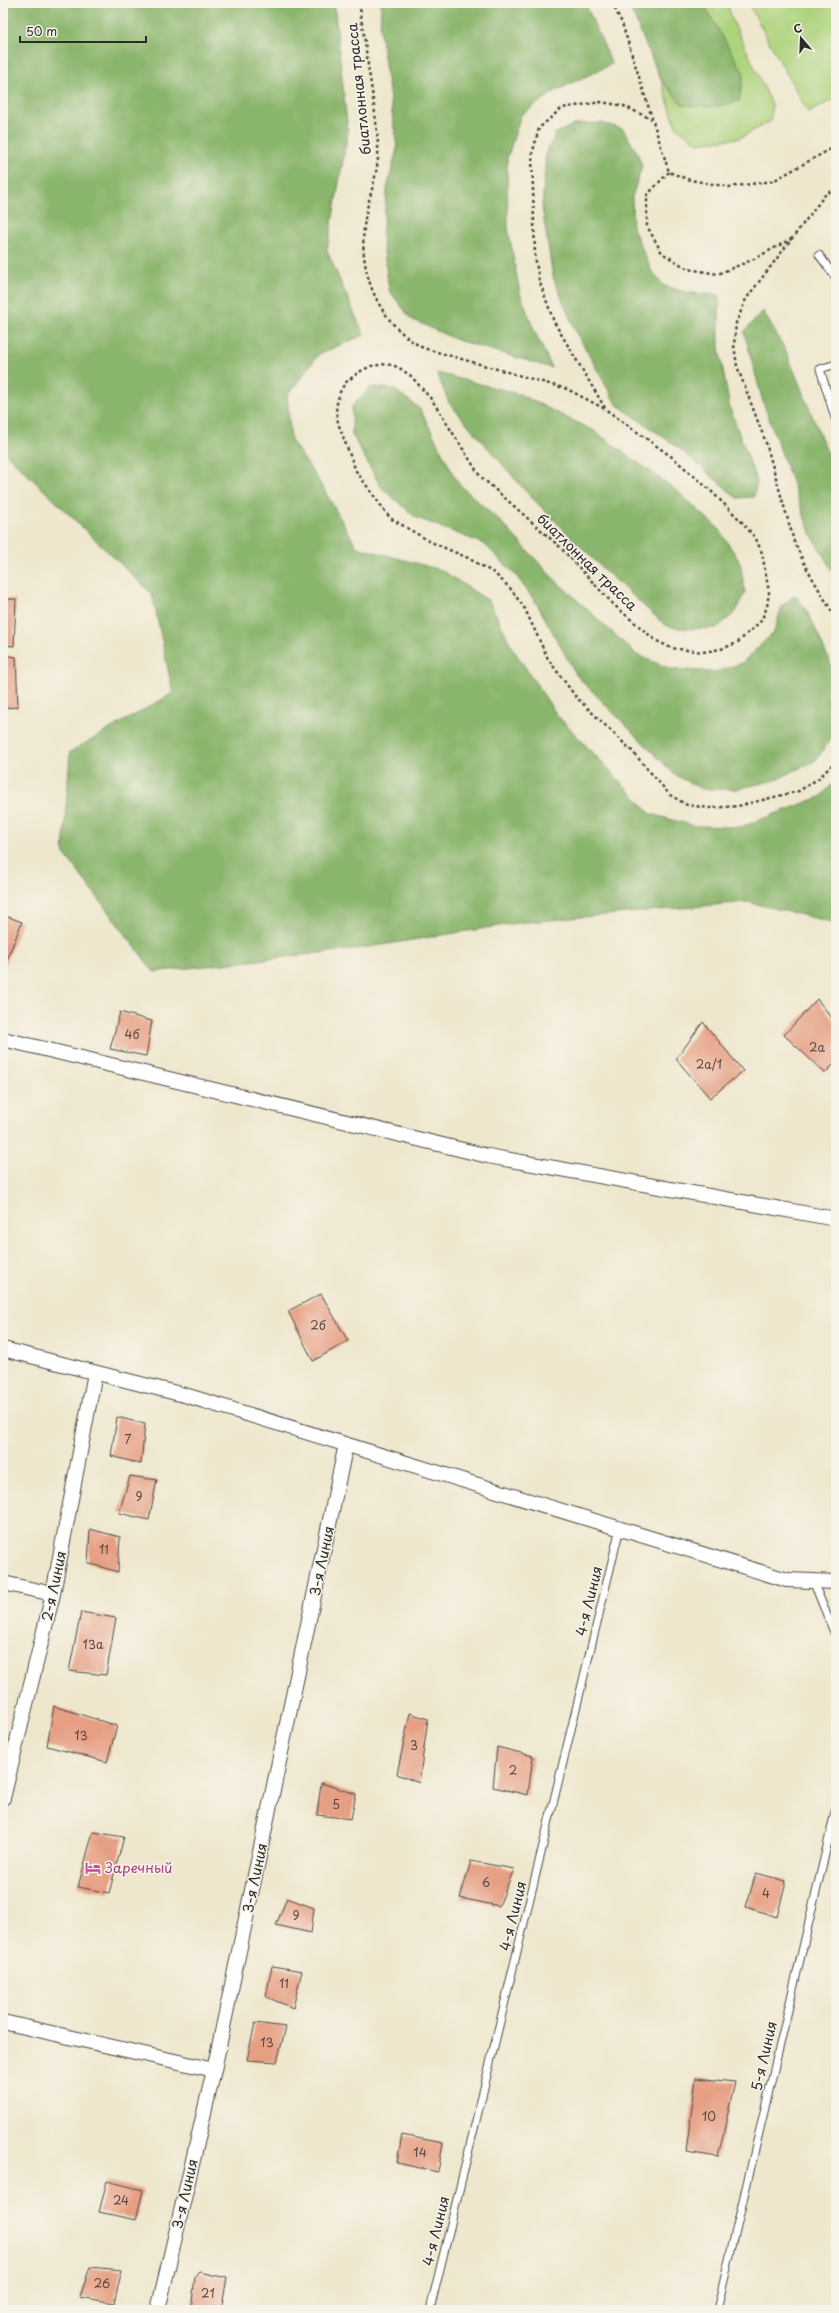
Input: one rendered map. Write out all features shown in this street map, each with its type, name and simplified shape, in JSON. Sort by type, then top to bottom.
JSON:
[{"type":"street","points":[[3,1039],[488,1156],[836,1220]]},
{"type":"street","points":[[3,1349],[188,1396],[787,1580],[836,1582]]},
{"type":"street","name":"2-я Линия","points":[[3,1798],[53,1594],[95,1372]]},
{"type":"street","name":"3-я Линия","points":[[158,2310],[214,2070],[346,1444]]},
{"type":"street","points":[[3,1583],[53,1594]]},
{"type":"street","points":[[3,2022],[214,2070]]},
{"type":"lane","points":[[819,255],[836,278]]},
{"type":"lane","points":[[836,364],[820,369],[836,421]]},
{"type":"lane","name":"4-я Линия","points":[[430,2310],[620,1528]]},
{"type":"lane","points":[[813,1581],[836,1637]]},
{"type":"lane","name":"5-я Линия","points":[[717,2310],[836,1808]]},
{"type":"path","name":"биатлонная трасса","points":[[360,3],[378,145],[377,170],[365,218],[362,244],[365,264],[379,306],[391,324],[406,339],[423,348],[567,389],[606,409],[672,457],[710,490],[743,523],[756,539],[762,553],[769,592],[767,607],[761,621],[737,643],[721,649],[703,652],[671,648],[656,640],[614,605],[560,547],[480,476],[432,400],[411,376],[398,367],[387,364],[371,366],[359,372],[345,383],[340,392],[336,407],[338,423],[356,471],[390,518],[431,542],[468,558],[494,573],[510,588],[525,609],[548,659],[560,678],[576,697],[632,751],[670,795],[686,805],[709,808],[738,806],[798,790],[819,778],[836,761]]},
{"type":"path","points":[[612,3],[622,23],[651,119],[669,172]]},
{"type":"path","points":[[606,409],[554,322],[539,280],[535,256],[532,155],[539,128],[562,108],[601,102],[624,106],[651,119]]},
{"type":"path","points":[[669,172],[690,180],[729,187],[772,181],[836,146]]},
{"type":"path","points":[[669,172],[648,195],[647,226],[662,253],[688,269],[718,274],[754,259],[794,237]]},
{"type":"path","points":[[836,188],[825,195],[746,299],[736,323],[734,345],[737,366],[766,443],[794,541],[806,567],[836,620]]},
{"type":"green space","points":[[3,3],[334,3],[348,132],[327,251],[364,335],[319,354],[287,396],[291,440],[319,481],[357,547],[441,570],[489,601],[513,649],[557,715],[651,814],[695,826],[741,827],[820,797],[836,780],[836,923],[747,902],[517,923],[363,948],[154,972],[63,852],[70,752],[173,693],[152,594],[3,451]]},
{"type":"green space","points":[[381,3],[585,3],[612,64],[557,90],[521,115],[507,159],[508,228],[520,293],[534,330],[552,368],[457,340],[411,319],[389,290],[382,237],[387,189],[397,148],[380,29]]},
{"type":"green space","points":[[628,3],[703,3],[744,74],[739,101],[714,107],[683,105],[661,80]]},
{"type":"green space","points":[[703,3],[728,3],[731,17],[772,104],[771,121],[740,138],[698,143],[676,127],[661,80],[683,105],[721,36]]},
{"type":"green space","points":[[748,3],[836,3],[836,98],[808,113]]},
{"type":"green space","points":[[602,123],[623,129],[637,152],[642,166],[632,197],[633,228],[651,270],[664,286],[689,293],[719,295],[719,347],[730,409],[757,481],[754,497],[737,498],[679,448],[616,404],[574,328],[553,277],[542,207],[546,153],[556,133],[576,124]]},
{"type":"green space","points":[[763,311],[786,351],[836,474],[836,578],[810,532],[763,402],[744,332]]},
{"type":"green space","points":[[437,373],[519,394],[594,431],[676,490],[718,528],[740,562],[745,592],[735,613],[716,628],[686,629],[666,626],[599,565],[529,495],[449,403]]},
{"type":"green space","points":[[371,387],[394,389],[420,409],[458,483],[503,524],[551,576],[637,655],[671,669],[715,672],[742,663],[774,632],[782,606],[795,595],[809,614],[835,674],[836,723],[832,738],[816,760],[776,780],[737,789],[702,789],[675,775],[577,676],[537,604],[515,574],[484,544],[415,517],[381,487],[352,435],[352,406]]},
{"type":"building","points":[[3,599],[16,599],[14,646],[3,645]]},
{"type":"building","points":[[3,655],[16,657],[18,707],[3,708]]},
{"type":"building","points":[[3,915],[22,922],[4,967],[3,967]]},
{"type":"building","points":[[817,999],[836,1023],[836,1062],[825,1073],[784,1035]]},
{"type":"building","points":[[120,1012],[152,1021],[146,1056],[110,1049]]},
{"type":"building","points":[[703,1022],[743,1071],[710,1098],[676,1059]]},
{"type":"building","points":[[321,1294],[348,1341],[313,1361],[288,1311]]},
{"type":"building","points":[[117,1417],[145,1424],[141,1464],[111,1456]]},
{"type":"building","points":[[130,1476],[157,1480],[149,1520],[119,1513]]},
{"type":"building","points":[[90,1529],[120,1537],[118,1572],[88,1563]]},
{"type":"building","points":[[81,1612],[116,1618],[106,1675],[69,1671]]},
{"type":"building","points":[[54,1706],[117,1726],[107,1762],[47,1746]]},
{"type":"building","points":[[410,1713],[428,1719],[419,1783],[397,1774]]},
{"type":"building","points":[[497,1747],[533,1756],[528,1795],[493,1787]]},
{"type":"building","points":[[321,1783],[356,1794],[351,1819],[317,1815]]},
{"type":"building","points":[[93,1832],[124,1837],[109,1893],[78,1887]]},
{"type":"building","points":[[471,1861],[514,1869],[499,1906],[460,1898]]},
{"type":"building","points":[[756,1873],[786,1881],[777,1917],[746,1907]]},
{"type":"building","points":[[287,1898],[314,1908],[311,1933],[276,1925]]},
{"type":"building","points":[[272,1966],[302,1971],[293,2008],[266,1997]]},
{"type":"building","points":[[255,2023],[286,2027],[277,2062],[247,2060]]},
{"type":"building","points":[[696,2078],[735,2082],[718,2157],[686,2152]]},
{"type":"building","points":[[402,2135],[443,2143],[438,2172],[397,2163]]},
{"type":"building","points":[[107,2181],[143,2190],[136,2220],[99,2212]]},
{"type":"building","points":[[90,2267],[122,2270],[114,2303],[80,2297]]},
{"type":"building","points":[[199,2272],[227,2278],[221,2310],[191,2310],[195,2277]]},
{"type":"place","name":"Заречный","points":[[93,1868]]}]
